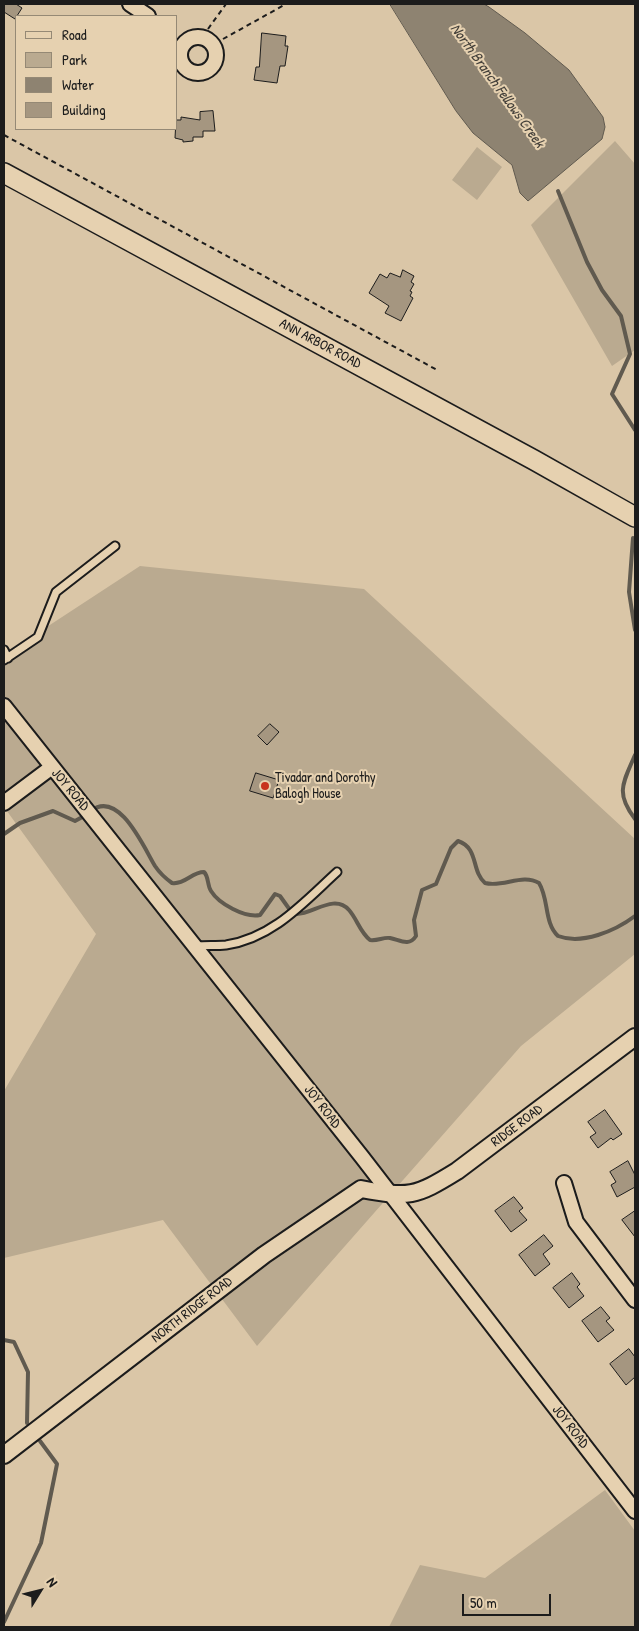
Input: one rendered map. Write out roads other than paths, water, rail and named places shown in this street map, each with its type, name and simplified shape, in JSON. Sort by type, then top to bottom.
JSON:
[{"type":"main road","name":"ANN ARBOR ROAD","points":[[4,173],[526,455],[635,517]]},
{"type":"street","points":[[130,4],[146,15]]},
{"type":"street","name":"JOY ROAD","points":[[4,706],[196,946],[635,1511]]},
{"type":"street","points":[[4,803],[52,767]]},
{"type":"street","name":"RIDGE ROAD","points":[[391,1195],[411,1195],[433,1186],[457,1171],[635,1037]]},
{"type":"street","points":[[564,1183],[576,1222],[635,1300]]},
{"type":"street","name":"NORTH RIDGE ROAD","points":[[4,1455],[264,1254],[344,1200],[361,1189],[391,1195]]},
{"type":"lane","points":[[4,650],[6,659],[38,637],[56,592],[115,546]]},
{"type":"lane","points":[[196,946],[227,945],[250,938],[274,927],[337,872]]},
{"type":"water","points":[[390,4],[484,4],[489,7],[525,33],[569,70],[603,117],[605,127],[602,139],[528,201],[520,193],[512,165],[473,133],[456,111]]},
{"type":"waterway","name":"North Branch Fellows Creek","points":[[558,191],[587,262],[602,290],[621,316],[630,354],[612,394],[635,430]]},
{"type":"waterway","name":"North Branch Fellows Creek","points":[[633,538],[629,592],[635,630]]},
{"type":"waterway","name":"North Branch Fellows Creek","points":[[635,755],[623,788],[625,802],[635,819]]},
{"type":"waterway","name":"North Branch Fellows Creek","points":[[91,811],[101,806],[111,808],[121,814],[137,835],[157,868],[172,883],[180,882],[204,872],[210,889],[215,896],[233,909],[247,914],[260,915],[275,894],[280,896],[290,910]]},
{"type":"waterway","name":"North Branch Fellows Creek","points":[[4,834],[20,823],[53,811],[75,821],[86,815]]},
{"type":"waterway","name":"North Branch Fellows Creek","points":[[296,914],[330,904],[343,905],[349,910],[370,940],[390,938],[404,942],[410,941],[416,936],[414,920],[422,890],[436,884],[451,848],[458,841],[465,844],[469,849],[478,872],[485,883],[499,884],[526,879],[539,883],[544,896],[548,918],[558,936],[577,939],[588,938],[618,927],[635,916]]},
{"type":"waterway","name":"North Branch Fellows Creek","points":[[4,1340],[14,1342],[28,1372],[27,1423]]},
{"type":"waterway","name":"North Branch Fellows Creek","points":[[4,1622],[41,1543],[57,1464],[40,1441]]},
{"type":"place","name":"Tivadar and Dorothy Balogh House","points":[[265,786]]}]
